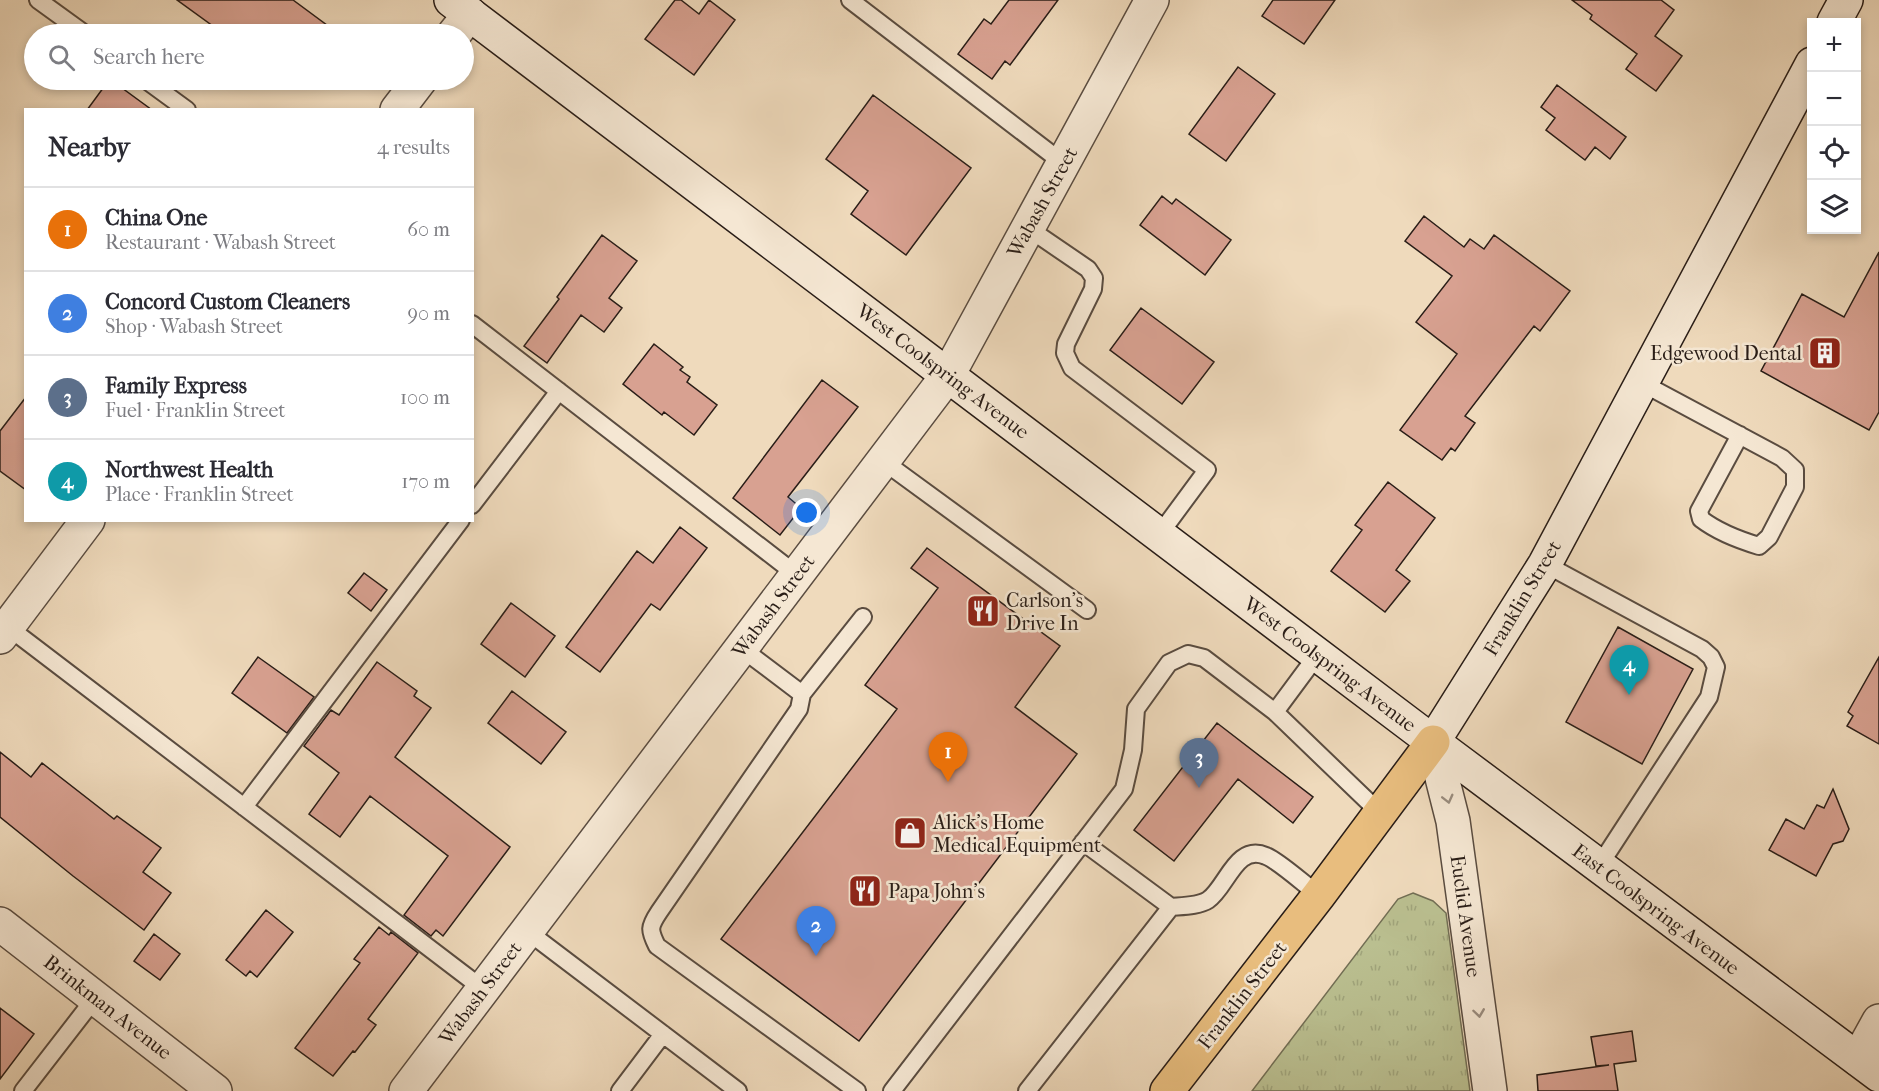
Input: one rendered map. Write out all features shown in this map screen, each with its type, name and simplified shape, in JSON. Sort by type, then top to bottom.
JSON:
[{"type":"main road","name":"Franklin Street","points":[[1167,1091],[1319,895],[1433,742]]},
{"type":"street","name":"Wabash Street","points":[[406,1091],[948,375],[1152,0]]},
{"type":"street","points":[[1836,18],[1846,0]]},
{"type":"street","name":"West Coolspring Avenue","points":[[474,28],[948,375],[1433,742]]},
{"type":"street","name":"Franklin Street","points":[[1433,742],[1545,564],[1808,72]]},
{"type":"street","points":[[399,108],[413,90]]},
{"type":"street","points":[[4,632],[86,522]]},
{"type":"street","name":"East Coolspring Avenue","points":[[1433,742],[1868,1067]]},
{"type":"street","name":"Euclid Avenue","points":[[1433,742],[1453,821],[1490,1091]]},
{"type":"street","name":"Brinkman Avenue","points":[[0,924],[215,1091]]},
{"type":"street","points":[[1868,1067],[1879,1021]]},
{"type":"lane","points":[[38,0],[71,24]]},
{"type":"lane","points":[[850,0],[1063,163]]},
{"type":"lane","points":[[160,90],[185,108]]},
{"type":"lane","points":[[1028,228],[1088,269],[1094,278],[1093,289],[1066,344],[1065,353],[1072,368],[1208,470],[1159,535]]},
{"type":"lane","points":[[474,326],[797,575]]},
{"type":"lane","points":[[1641,382],[1740,435],[1782,458],[1795,470],[1796,487],[1769,537],[1759,546],[1708,525],[1701,519],[1699,511],[1740,435]]},
{"type":"lane","points":[[474,503],[559,391]]},
{"type":"lane","points":[[883,461],[1087,610]]},
{"type":"lane","points":[[244,807],[459,522]]},
{"type":"lane","points":[[1545,564],[1702,649],[1711,657],[1716,667],[1708,698],[1599,866]]},
{"type":"lane","points":[[857,1091],[657,946],[650,932],[652,922],[799,709],[802,694],[863,617]]},
{"type":"lane","points":[[4,632],[244,807],[483,989]]},
{"type":"lane","points":[[741,648],[802,694]]},
{"type":"lane","points":[[892,1091],[1124,789],[1133,750],[1136,709],[1169,663],[1188,654],[1204,658],[1275,712],[1380,813]]},
{"type":"lane","points":[[1275,712],[1318,654]]},
{"type":"lane","points":[[1083,842],[1171,907],[1208,900],[1243,857],[1254,854],[1267,856],[1319,895]]},
{"type":"lane","points":[[1027,1091],[1171,907]]},
{"type":"lane","points":[[527,931],[738,1091]]},
{"type":"lane","points":[[23,1091],[95,998]]},
{"type":"lane","points":[[620,1091],[663,1034]]},
{"type":"green space","points":[[1413,893],[1433,901],[1446,913],[1470,1091],[1252,1091],[1398,899]]},
{"type":"building","points":[[177,0],[293,0],[325,24],[210,24]]},
{"type":"building","points":[[675,0],[681,0],[699,14],[709,0],[735,20],[694,75],[645,39]]},
{"type":"building","points":[[1009,0],[1058,0],[1010,65],[1005,61],[992,79],[958,54],[984,19],[991,24]]},
{"type":"building","points":[[1273,0],[1335,0],[1304,44],[1262,16]]},
{"type":"building","points":[[1572,0],[1661,0],[1674,10],[1655,36],[1682,56],[1656,91],[1626,69],[1637,54],[1590,19],[1592,15]]},
{"type":"building","points":[[1238,67],[1275,94],[1226,161],[1189,134]]},
{"type":"building","points":[[1557,85],[1626,137],[1610,159],[1595,147],[1585,160],[1546,130],[1555,118],[1541,107]]},
{"type":"building","points":[[102,90],[125,90],[149,108],[88,108]]},
{"type":"building","points":[[873,95],[971,168],[906,255],[851,214],[868,191],[826,159]]},
{"type":"building","points":[[1162,196],[1172,204],[1176,199],[1231,240],[1205,275],[1140,225]]},
{"type":"building","points":[[1424,216],[1464,247],[1470,239],[1484,249],[1494,235],[1570,291],[1540,331],[1534,326],[1465,416],[1475,423],[1455,451],[1451,448],[1442,460],[1400,430],[1457,354],[1416,322],[1452,276],[1405,241]]},
{"type":"building","points":[[602,235],[637,261],[609,298],[622,308],[604,332],[581,315],[547,363],[524,346]]},
{"type":"building","name":"Edgewood Dental","points":[[1879,252],[1879,412],[1869,430],[1761,371],[1802,294],[1844,317]]},
{"type":"building","points":[[1141,308],[1214,362],[1182,404],[1110,350]]},
{"type":"building","points":[[654,344],[683,367],[680,370],[690,377],[687,382],[717,405],[694,435],[664,412],[662,415],[623,384]]},
{"type":"building","points":[[822,380],[858,407],[788,497],[801,508],[780,535],[733,498]]},
{"type":"building","points":[[24,400],[24,489],[0,471],[0,431]]},
{"type":"building","points":[[1388,482],[1435,518],[1396,570],[1410,581],[1385,612],[1331,571],[1362,530],[1355,525]]},
{"type":"building","points":[[680,527],[707,548],[660,610],[651,604],[600,672],[566,647],[637,551],[653,563]]},
{"type":"building","points":[[927,548],[1060,646],[1015,707],[1077,754],[859,1041],[721,939],[897,709],[865,685],[938,588],[911,568]]},
{"type":"building","points":[[364,573],[387,590],[371,611],[348,593]]},
{"type":"building","points":[[511,603],[555,636],[525,677],[481,644]]},
{"type":"building","points":[[1618,627],[1693,669],[1642,764],[1566,722]]},
{"type":"building","points":[[258,657],[314,697],[287,733],[232,693]]},
{"type":"building","points":[[1879,657],[1879,744],[1847,726],[1853,716],[1848,712]]},
{"type":"building","points":[[377,662],[417,691],[414,696],[431,708],[395,757],[510,847],[443,936],[436,930],[431,936],[404,915],[448,856],[370,796],[340,837],[309,814],[339,773],[304,746],[331,710],[339,715]]},
{"type":"building","points":[[512,691],[566,732],[541,764],[488,723]]},
{"type":"building","points":[[1217,723],[1313,797],[1293,823],[1238,779],[1174,861],[1134,830]]},
{"type":"building","points":[[0,752],[31,777],[42,763],[114,819],[117,816],[161,848],[143,872],[171,893],[144,930],[0,817]]},
{"type":"building","points":[[1833,789],[1849,829],[1843,841],[1833,844],[1816,876],[1769,850],[1786,819],[1804,829],[1817,805],[1824,808]]},
{"type":"building","points":[[266,910],[293,932],[257,977],[250,971],[246,976],[226,960]]},
{"type":"building","points":[[379,927],[389,935],[391,932],[418,953],[368,1019],[376,1025],[333,1076],[295,1048],[360,963],[354,959]]},
{"type":"building","points":[[154,934],[180,954],[160,980],[134,961]]},
{"type":"building","points":[[0,1008],[34,1034],[0,1079]]},
{"type":"building","points":[[1632,1031],[1636,1061],[1614,1064],[1618,1091],[1538,1091],[1537,1075],[1609,1065],[1596,1066],[1591,1037]]},
{"type":"place","name":"Edgewood Dental","points":[[1825,353]]},
{"type":"place","name":"Carlson's Drive In","points":[[983,611]]},
{"type":"place","name":"Northwest Health","points":[[1629,695]]},
{"type":"place","name":"China One","points":[[948,782]]},
{"type":"place","name":"Family Express","points":[[1199,788]]},
{"type":"place","name":"Alick's Home Medical Equipment","points":[[910,833]]},
{"type":"place","name":"Papa John's","points":[[865,891]]},
{"type":"place","name":"Concord Custom Cleaners","points":[[816,956]]}]
